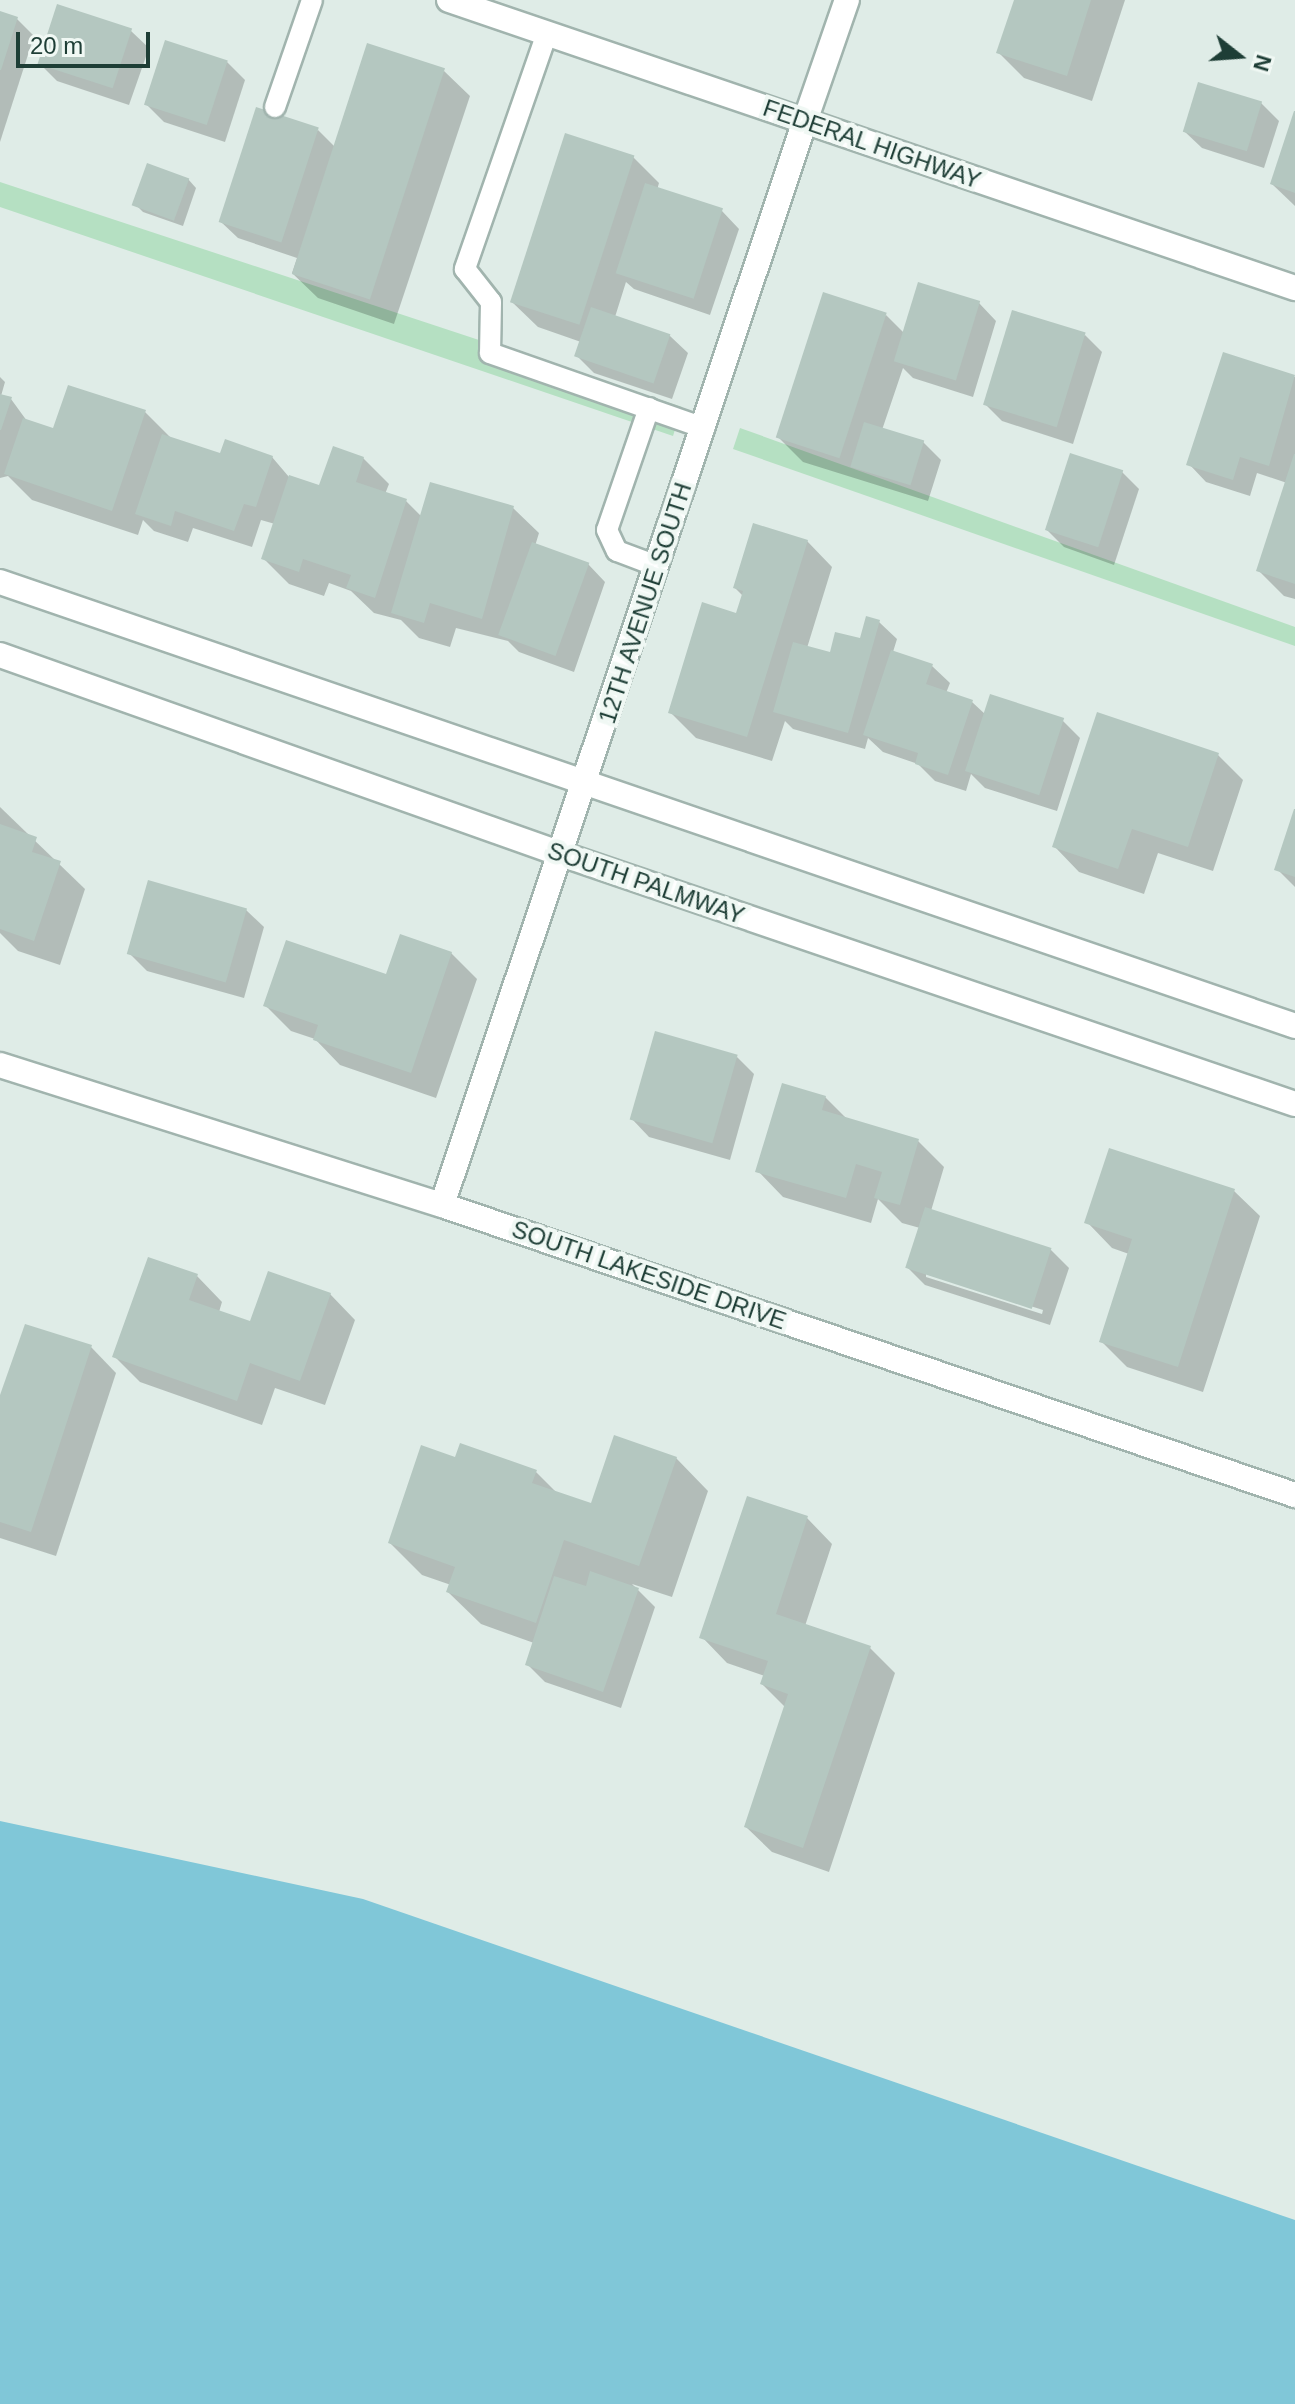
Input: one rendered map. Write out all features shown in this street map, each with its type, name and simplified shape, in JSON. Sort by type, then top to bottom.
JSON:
[{"type":"street","name":"FEDERAL HIGHWAY","points":[[449,0],[1295,288]]},
{"type":"street","name":"12TH AVENUE SOUTH","points":[[442,1205],[847,0]]},
{"type":"street","points":[[0,582],[584,785],[1295,1026]]},
{"type":"street","name":"SOUTH PALMWAY","points":[[0,655],[561,854],[1295,1104]]},
{"type":"street","name":"SOUTH LAKESIDE DRIVE","points":[[0,1065],[442,1205],[1293,1490]]},
{"type":"lane","points":[[275,107],[312,0]]},
{"type":"lane","points":[[547,33],[465,269],[491,302],[490,353],[704,428]]},
{"type":"lane","points":[[649,408],[607,530],[617,551],[657,566]]},
{"type":"green space","points":[[0,182],[682,407],[673,436],[0,207]]},
{"type":"green space","points":[[740,428],[1295,627],[1295,646],[733,449]]},
{"type":"water","points":[[0,1821],[363,1899],[1295,2220],[1295,2404],[0,2404]]},
{"type":"building","points":[[1014,0],[1091,0],[1067,76],[996,53]]},
{"type":"building","points":[[57,4],[132,28],[113,88],[38,64]]},
{"type":"building","points":[[0,11],[18,17],[1,70],[0,70]]},
{"type":"building","points":[[165,40],[228,60],[207,125],[144,105]]},
{"type":"building","points":[[367,43],[445,68],[370,299],[292,274]]},
{"type":"building","points":[[1198,82],[1262,102],[1247,151],[1183,132]]},
{"type":"building","points":[[256,107],[319,127],[281,242],[219,222]]},
{"type":"building","points":[[1295,111],[1295,193],[1270,184]]},
{"type":"building","points":[[565,133],[634,156],[579,325],[510,302]]},
{"type":"building","points":[[147,163],[189,178],[174,221],[132,205]]},
{"type":"building","points":[[645,183],[723,208],[694,299],[616,273]]},
{"type":"building","points":[[918,282],[980,301],[956,380],[894,361]]},
{"type":"building","points":[[823,292],[887,313],[839,458],[776,438]]},
{"type":"building","points":[[591,307],[670,334],[653,384],[574,356]]},
{"type":"building","points":[[1012,310],[1086,333],[1057,427],[983,405]]},
{"type":"building","points":[[1223,352],[1295,375],[1269,466],[1240,457],[1233,480],[1186,465]]},
{"type":"building","points":[[68,385],[146,410],[112,511],[4,474],[23,418],[53,428]]},
{"type":"building","points":[[0,394],[12,397],[1,430],[0,430]]},
{"type":"building","points":[[864,422],[924,440],[911,485],[850,467]]},
{"type":"building","points":[[162,434],[220,453],[225,439],[273,456],[256,507],[244,504],[234,531],[175,511],[171,526],[135,514]]},
{"type":"building","points":[[333,446],[364,457],[356,482],[407,499],[375,598],[346,588],[351,575],[303,559],[299,572],[261,559],[289,475],[319,485]]},
{"type":"building","points":[[1070,453],[1123,470],[1098,547],[1045,530]]},
{"type":"building","points":[[1295,454],[1295,584],[1256,571]]},
{"type":"building","points":[[430,482],[514,506],[482,619],[430,603],[424,623],[391,613]]},
{"type":"building","points":[[753,523],[808,540],[747,737],[668,713],[702,602],[736,613],[743,591],[733,588]]},
{"type":"building","points":[[532,542],[589,563],[555,656],[498,635]]},
{"type":"building","points":[[866,616],[880,620],[848,733],[773,712],[793,642],[830,652],[835,632],[860,638]]},
{"type":"building","points":[[891,650],[933,664],[926,684],[973,700],[948,775],[915,764],[918,753],[863,735]]},
{"type":"building","points":[[990,694],[1064,718],[1039,795],[965,771]]},
{"type":"building","points":[[1097,712],[1219,753],[1188,847],[1132,829],[1118,869],[1052,847]]},
{"type":"building","points":[[1295,809],[1295,877],[1274,870]]},
{"type":"building","points":[[0,824],[37,837],[32,852],[61,861],[34,941],[0,929]]},
{"type":"building","points":[[148,880],[247,908],[226,982],[127,954]]},
{"type":"building","points":[[400,934],[452,952],[411,1073],[313,1040],[318,1025],[263,1006],[286,940],[386,974]]},
{"type":"building","points":[[655,1031],[738,1055],[712,1143],[630,1119]]},
{"type":"building","points":[[782,1083],[826,1096],[822,1110],[919,1139],[900,1205],[874,1198],[882,1172],[856,1164],[846,1198],[755,1172]]},
{"type":"building","points":[[1109,1148],[1235,1189],[1178,1367],[1099,1342],[1132,1239],[1084,1223]]},
{"type":"building","points":[[925,1207],[1051,1248],[1032,1309],[905,1268]]},
{"type":"building","points":[[148,1257],[198,1274],[189,1300],[250,1321],[268,1271],[331,1293],[300,1381],[250,1363],[237,1401],[112,1357]]},
{"type":"building","points":[[25,1324],[92,1345],[31,1532],[0,1522],[0,1395]]},
{"type":"building","points":[[614,1435],[677,1457],[639,1566],[564,1540],[536,1623],[446,1592],[455,1567],[388,1543],[421,1445],[455,1457],[460,1443],[537,1470],[532,1483],[591,1503]]},
{"type":"building","points":[[747,1496],[808,1516],[776,1614],[871,1646],[803,1848],[744,1827],[788,1694],[760,1684],[768,1661],[699,1638]]},
{"type":"building","points":[[590,1571],[639,1588],[603,1692],[525,1665],[554,1576],[586,1586]]}]
